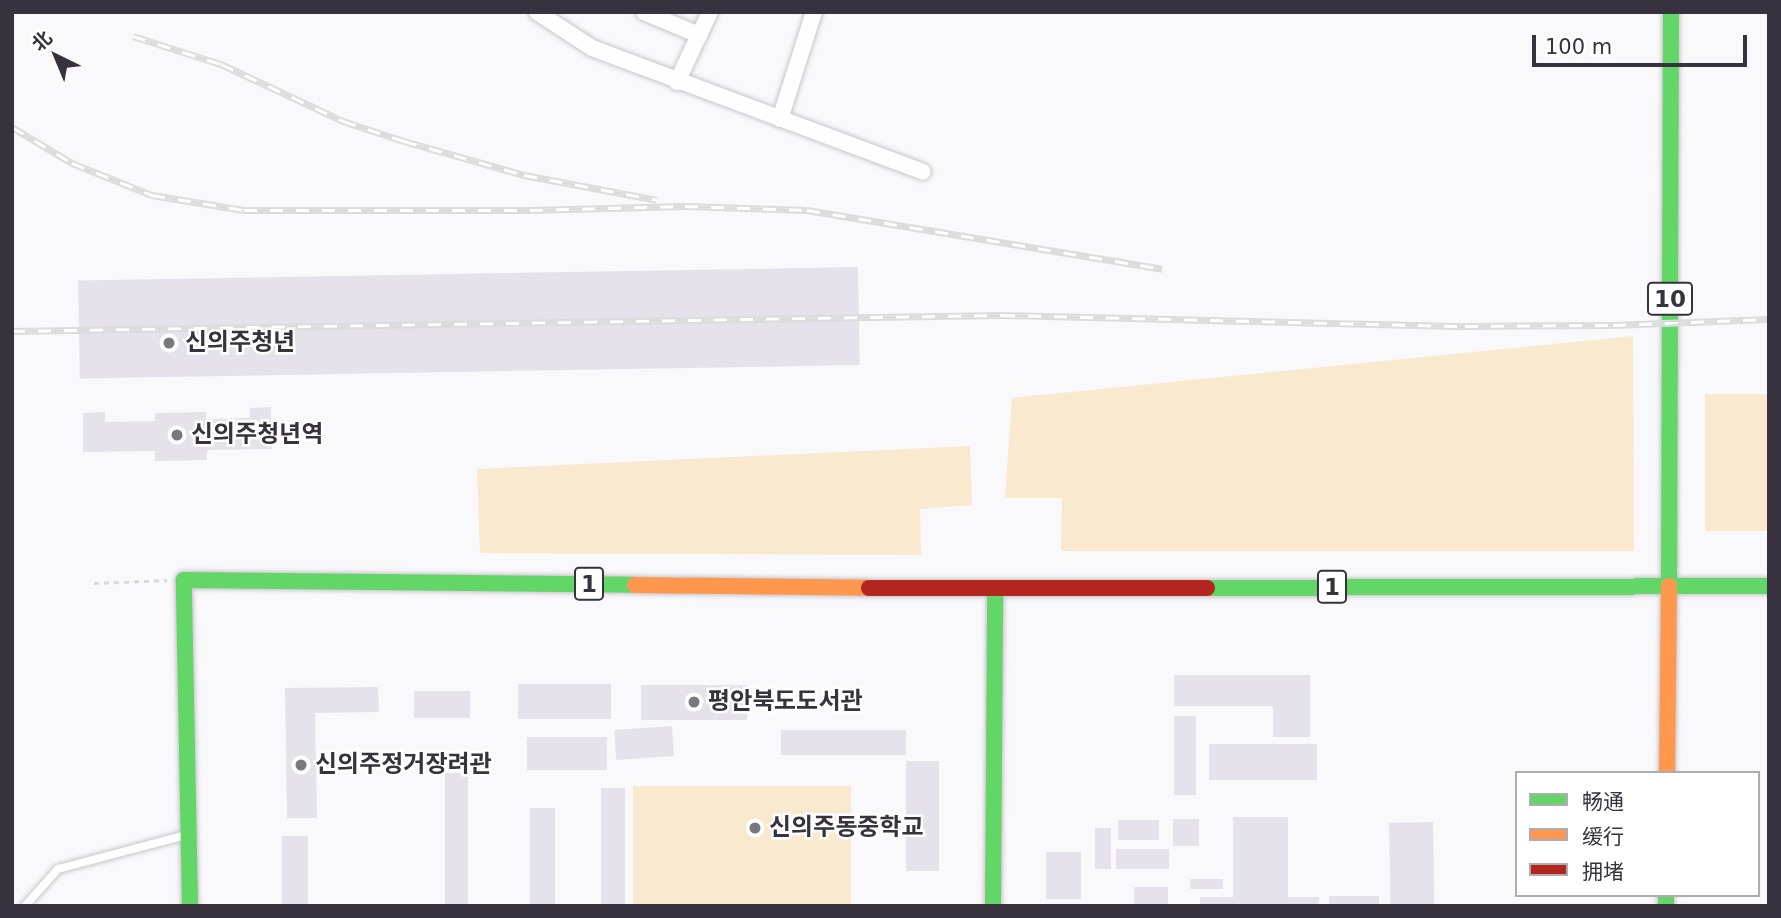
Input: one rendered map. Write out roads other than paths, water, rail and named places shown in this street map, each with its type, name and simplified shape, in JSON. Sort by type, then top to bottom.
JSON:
[{"type":"main road","name":"10","points":[[1669,586],[1671,12]]},
{"type":"main road","name":"1","points":[[189,835],[184,580],[995,589],[1769,586]]},
{"type":"main road","points":[[1667,771],[1669,586]]},
{"type":"main road","points":[[993,906],[995,589]]},
{"type":"main road","points":[[189,835],[190,906]]},
{"type":"street","points":[[537,12],[592,48],[923,172]]},
{"type":"street","points":[[644,12],[699,35]]},
{"type":"street","points":[[677,82],[710,12]]},
{"type":"street","points":[[780,119],[814,12]]},
{"type":"lane","points":[[25,906],[58,869],[189,835]]},
{"type":"railway","points":[[133,36],[221,64],[343,121],[404,141],[524,175],[657,200]]},
{"type":"railway","points":[[12,127],[72,163],[152,195],[244,210],[530,210],[685,206],[807,210],[1162,269]]},
{"type":"railway","points":[[12,331],[1002,315],[1465,326],[1613,325],[1769,319]]},
{"type":"place","name":"신의주청년","points":[[169,343]]},
{"type":"place","name":"신의주청년역","points":[[177,435]]},
{"type":"place","name":"평안북도도서관","points":[[694,702]]},
{"type":"place","name":"신의주정거장려관","points":[[301,765]]},
{"type":"place","name":"신의주동중학교","points":[[755,828]]}]
